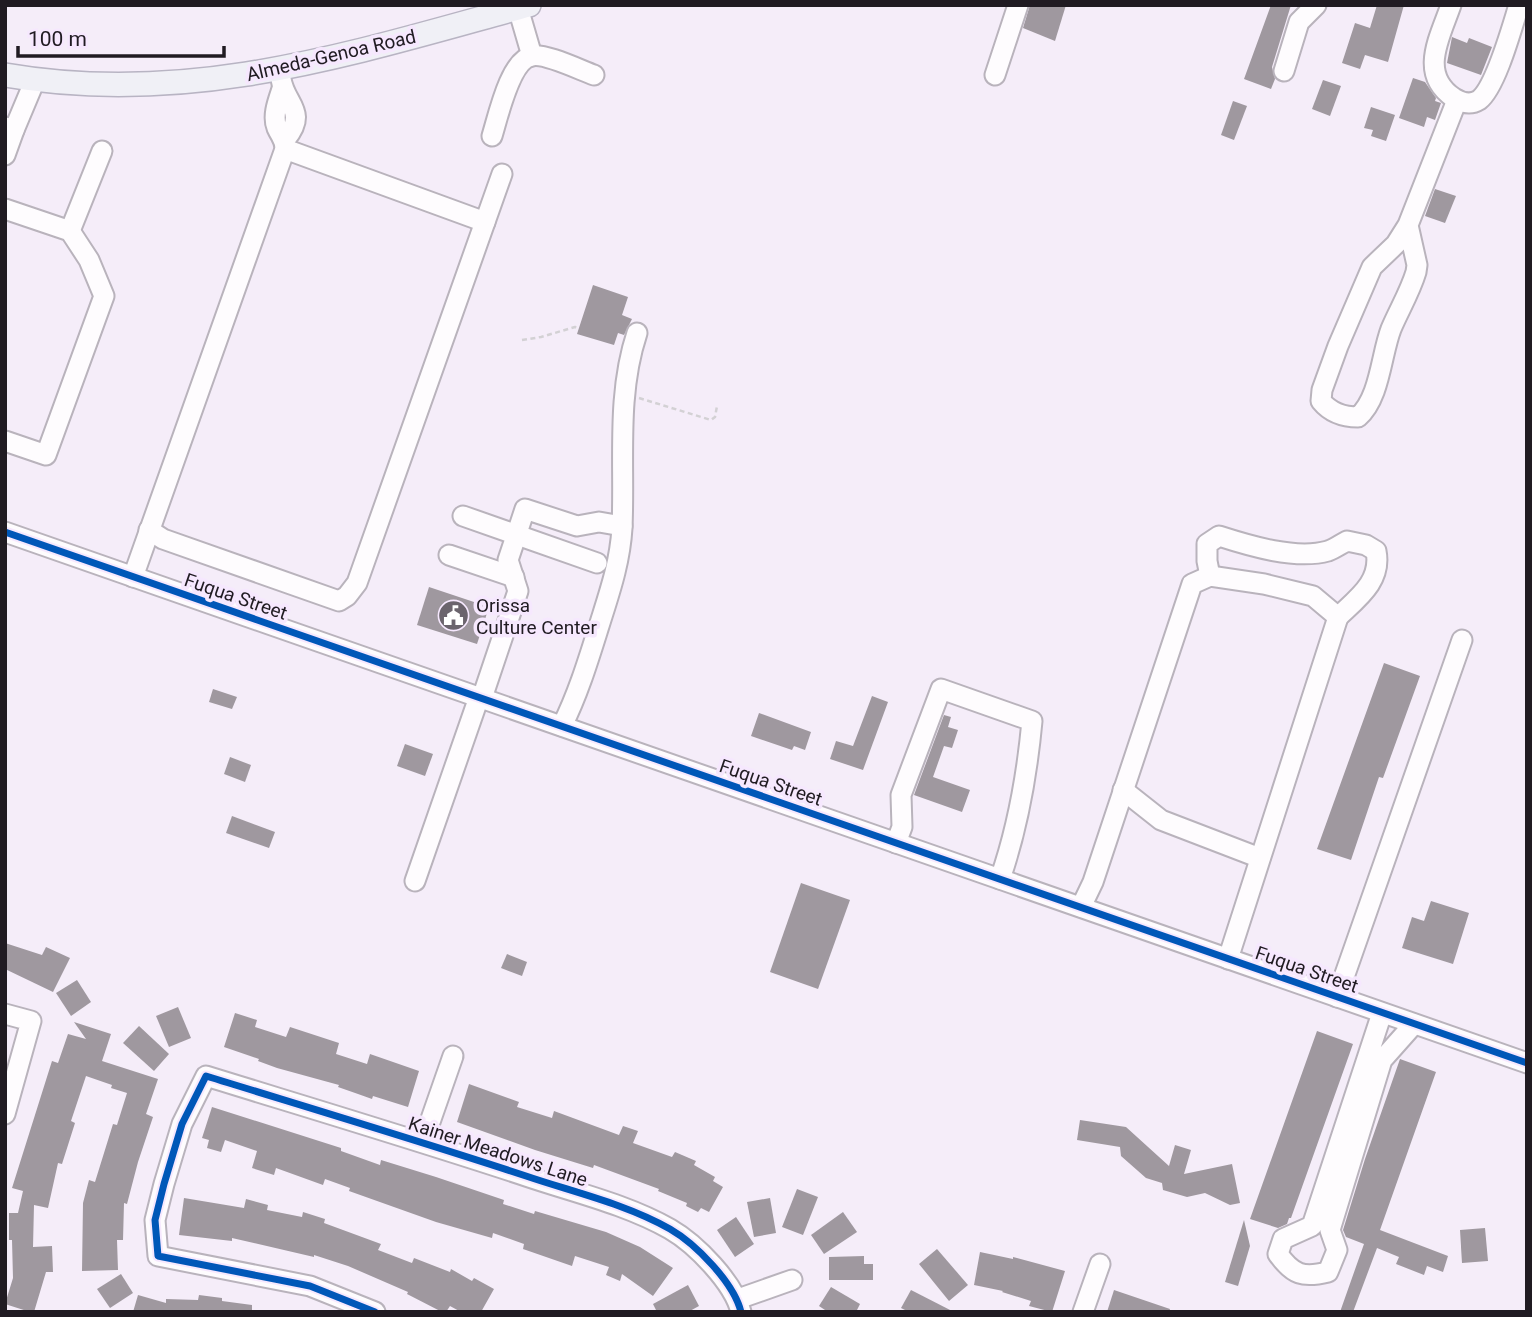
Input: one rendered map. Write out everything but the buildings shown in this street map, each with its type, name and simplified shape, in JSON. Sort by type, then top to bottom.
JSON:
[{"type":"main road","name":"Almeda-Genoa Road","points":[[5,75],[103,85],[281,80],[324,61],[523,7]]},
{"type":"street","points":[[995,75],[1018,5]]},
{"type":"street","points":[[1284,71],[1299,22],[1316,5]]},
{"type":"street","points":[[1451,5],[1433,65],[1438,79],[1451,96],[1470,104],[1479,100],[1487,90],[1498,67],[1519,5]]},
{"type":"street","points":[[523,7],[532,56]]},
{"type":"street","points":[[492,136],[515,69],[521,61],[532,56],[542,56],[594,75]]},
{"type":"street","points":[[5,155],[10,129],[35,80]]},
{"type":"street","points":[[134,577],[285,145],[294,129],[295,106],[281,80]]},
{"type":"street","points":[[1408,225],[1417,265],[1416,272],[1391,330],[1368,405],[1358,417],[1327,409],[1321,401],[1322,390],[1338,346],[1372,267],[1396,244],[1408,225],[1457,100]]},
{"type":"street","points":[[285,145],[485,222]]},
{"type":"street","points":[[71,231],[102,152]]},
{"type":"street","points":[[149,530],[163,539],[339,601],[347,596],[357,583],[502,174]]},
{"type":"street","points":[[5,209],[71,231],[89,260],[104,296],[46,455],[5,441]]},
{"type":"street","points":[[562,726],[585,672],[620,555],[624,409],[632,348],[637,333]]},
{"type":"street","points":[[415,881],[519,591],[508,560],[525,509],[577,526],[599,522],[622,526]]},
{"type":"street","points":[[463,516],[597,563]]},
{"type":"street","name":"Fuqua Street","points":[[5,533],[1527,1063]]},
{"type":"street","points":[[1210,576],[1206,561],[1207,544],[1219,536],[1250,546],[1307,555],[1330,551],[1347,541],[1366,545],[1376,551],[1378,564],[1371,586],[1338,617],[1228,959]]},
{"type":"street","points":[[449,555],[514,577]]},
{"type":"street","points":[[1081,907],[1093,882],[1192,584],[1210,576],[1264,584],[1313,596],[1338,617]]},
{"type":"street","points":[[1336,997],[1462,639]]},
{"type":"street","points":[[896,843],[902,827],[901,795],[941,689],[1032,721],[1027,770],[1014,839],[1000,879]]},
{"type":"street","points":[[1123,790],[1161,820],[1260,858]]},
{"type":"street","points":[[1382,1013],[1375,1057],[1330,1230],[1337,1250],[1328,1272],[1309,1277],[1288,1268],[1278,1254],[1283,1239],[1312,1226],[1375,1057],[1414,1024]]},
{"type":"street","points":[[5,1014],[31,1021],[5,1114]]},
{"type":"street","points":[[423,1142],[453,1056]]},
{"type":"street","name":"Kainer Meadows Lane","points":[[375,1312],[310,1286],[158,1256],[155,1220],[164,1184],[181,1124],[206,1076],[423,1142],[638,1213],[672,1230],[710,1262],[740,1305]]},
{"type":"street","points":[[1083,1312],[1100,1264]]},
{"type":"street","points":[[740,1305],[792,1280]]},
{"type":"path","points":[[522,340],[579,328]]},
{"type":"path","points":[[641,398],[711,420],[715,417],[718,406]]},
{"type":"cycle path","points":[[5,532],[1527,1063]]},
{"type":"cycle path","points":[[375,1312],[310,1286],[158,1256],[155,1220],[164,1184],[182,1124],[206,1076],[636,1212],[670,1229],[702,1254],[731,1289],[741,1312]]},
{"type":"place","name":"Orissa Culture Center","points":[[453,616]]}]
